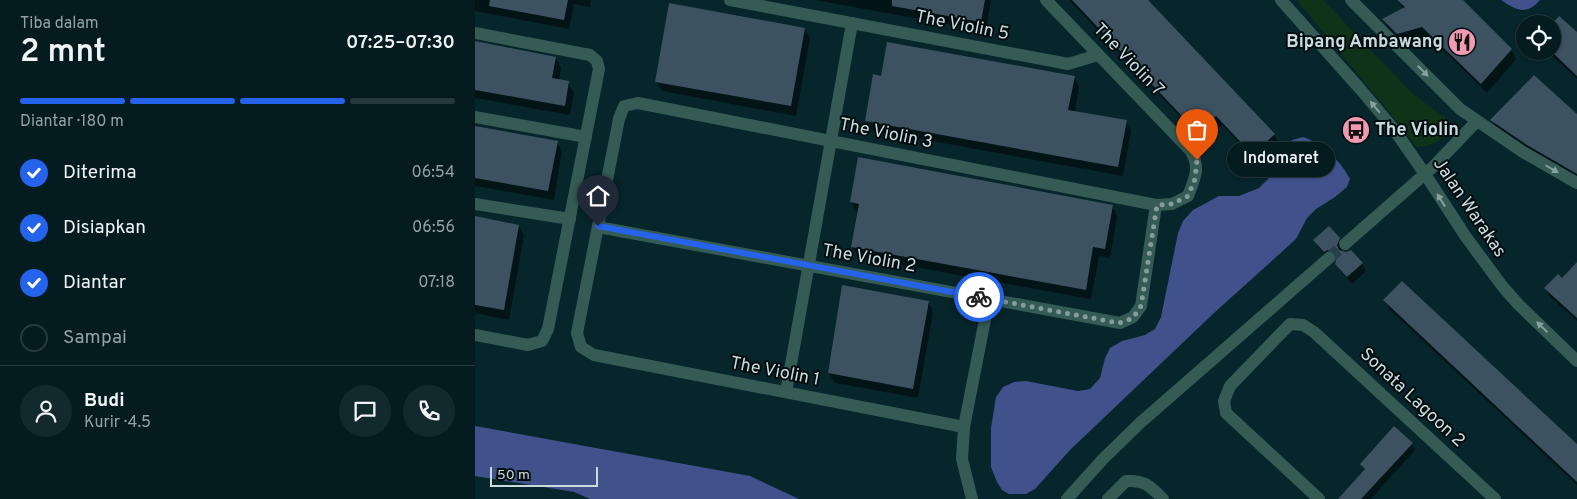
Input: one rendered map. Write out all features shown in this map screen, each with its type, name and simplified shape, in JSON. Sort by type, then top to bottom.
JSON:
[{"type":"street","name":"The Violin 5","points":[[730,0],[1068,64],[1098,55]]},
{"type":"street","name":"The Violin 7","points":[[1046,0],[1190,150],[1197,160],[1195,179],[1188,196],[1172,204],[1157,205]]},
{"type":"street","name":"Jalan Warakas","points":[[1281,0],[1393,128],[1451,216],[1503,287],[1577,361]]},
{"type":"street","points":[[1351,0],[1460,109],[1523,152],[1577,184]]},
{"type":"street","points":[[786,392],[852,23]]},
{"type":"street","points":[[475,32],[590,54],[597,61],[599,69],[548,330],[542,341],[528,345],[475,335]]},
{"type":"street","name":"The Violin 3","points":[[598,226],[619,119],[624,106],[638,103],[1157,205]]},
{"type":"street","points":[[475,116],[586,137]]},
{"type":"street","points":[[1345,244],[1425,174],[1477,121]]},
{"type":"street","points":[[475,204],[569,219]]},
{"type":"street","name":"The Violin 2","points":[[598,226],[1119,323],[1133,318],[1141,306],[1157,205]]},
{"type":"street","name":"The Violin 1","points":[[598,226],[577,333],[581,347],[594,355],[964,427]]},
{"type":"street","points":[[1067,499],[1103,459],[1141,423],[1329,258]]},
{"type":"street","points":[[972,499],[962,459],[964,427],[989,299]]},
{"type":"street","name":"Sonata Lagoon 2","points":[[1319,499],[1226,413],[1224,401],[1231,386],[1290,324],[1303,325],[1314,332],[1495,499]]},
{"type":"street","points":[[1108,499],[1126,481],[1138,480],[1163,499]]},
{"type":"green space","points":[[1297,0],[1323,0],[1412,93],[1452,123],[1446,134],[1438,141],[1416,147]]},
{"type":"water","points":[[1501,0],[1540,0],[1530,8],[1521,10]]},
{"type":"water","points":[[1303,137],[1324,148],[1336,159],[1350,179],[1347,187],[1316,209],[1307,218],[1296,239],[1214,313],[1070,450],[1035,489],[1026,494],[1009,494],[1002,490],[991,467],[991,428],[996,397],[1003,387],[1014,382],[1026,381],[1078,391],[1090,389],[1100,378],[1105,358],[1110,348],[1122,341],[1145,335],[1155,329],[1161,317],[1178,233],[1183,221],[1193,210],[1219,196],[1239,196],[1259,188],[1269,178],[1284,148],[1292,140]]},
{"type":"water","points":[[475,426],[750,476],[799,499],[590,499],[574,492],[475,476]]},
{"type":"building","points":[[490,0],[568,0],[564,20],[489,6]]},
{"type":"building","points":[[892,0],[985,0],[981,22],[892,6]]},
{"type":"building","points":[[1072,0],[1148,0],[1275,134],[1253,155],[1216,116],[1198,133]]},
{"type":"building","points":[[1397,0],[1463,0],[1512,49],[1481,84],[1422,27],[1397,34],[1382,19],[1405,7]]},
{"type":"building","points":[[669,3],[805,28],[791,106],[655,82]]},
{"type":"building","points":[[1561,18],[1577,32],[1577,76],[1560,60]]},
{"type":"building","points":[[475,41],[556,57],[552,78],[569,81],[565,106],[475,90]]},
{"type":"building","points":[[887,42],[1075,76],[1068,110],[1127,120],[1118,167],[865,121],[873,74],[881,76]]},
{"type":"building","points":[[1534,75],[1577,114],[1577,174],[1527,145],[1490,120]]},
{"type":"building","points":[[475,126],[558,141],[548,191],[475,178]]},
{"type":"building","points":[[858,157],[1113,205],[1105,249],[1093,247],[1086,290],[851,247],[859,204],[850,202]]},
{"type":"building","points":[[475,216],[519,225],[504,310],[475,305]]},
{"type":"building","points":[[1329,226],[1340,238],[1337,245],[1339,250],[1346,252],[1351,250],[1363,263],[1347,277],[1335,264],[1337,257],[1335,252],[1328,250],[1324,252],[1313,240]]},
{"type":"building","points":[[1577,262],[1577,318],[1544,288],[1558,274],[1562,278]]},
{"type":"building","points":[[1402,281],[1577,444],[1577,482],[1383,300]]},
{"type":"building","points":[[842,285],[929,301],[913,389],[828,373]]},
{"type":"building","points":[[1394,426],[1413,443],[1361,499],[1338,499],[1365,469],[1360,464]]},
{"type":"tunnel","points":[[1329,258],[1345,244]]},
{"type":"way so far","points":[[979,297],[1119,323],[1133,318],[1141,306],[1157,205],[1172,204],[1188,196],[1195,179],[1197,160]]},
{"type":"place","name":"Bipang Ambawang","points":[[1462,42]]},
{"type":"place","name":"The Violin","points":[[1356,130]]},
{"type":"place","name":"Indomaret","points":[[1197,160]]},
{"type":"route","points":[[598,226],[979,297]]}]
